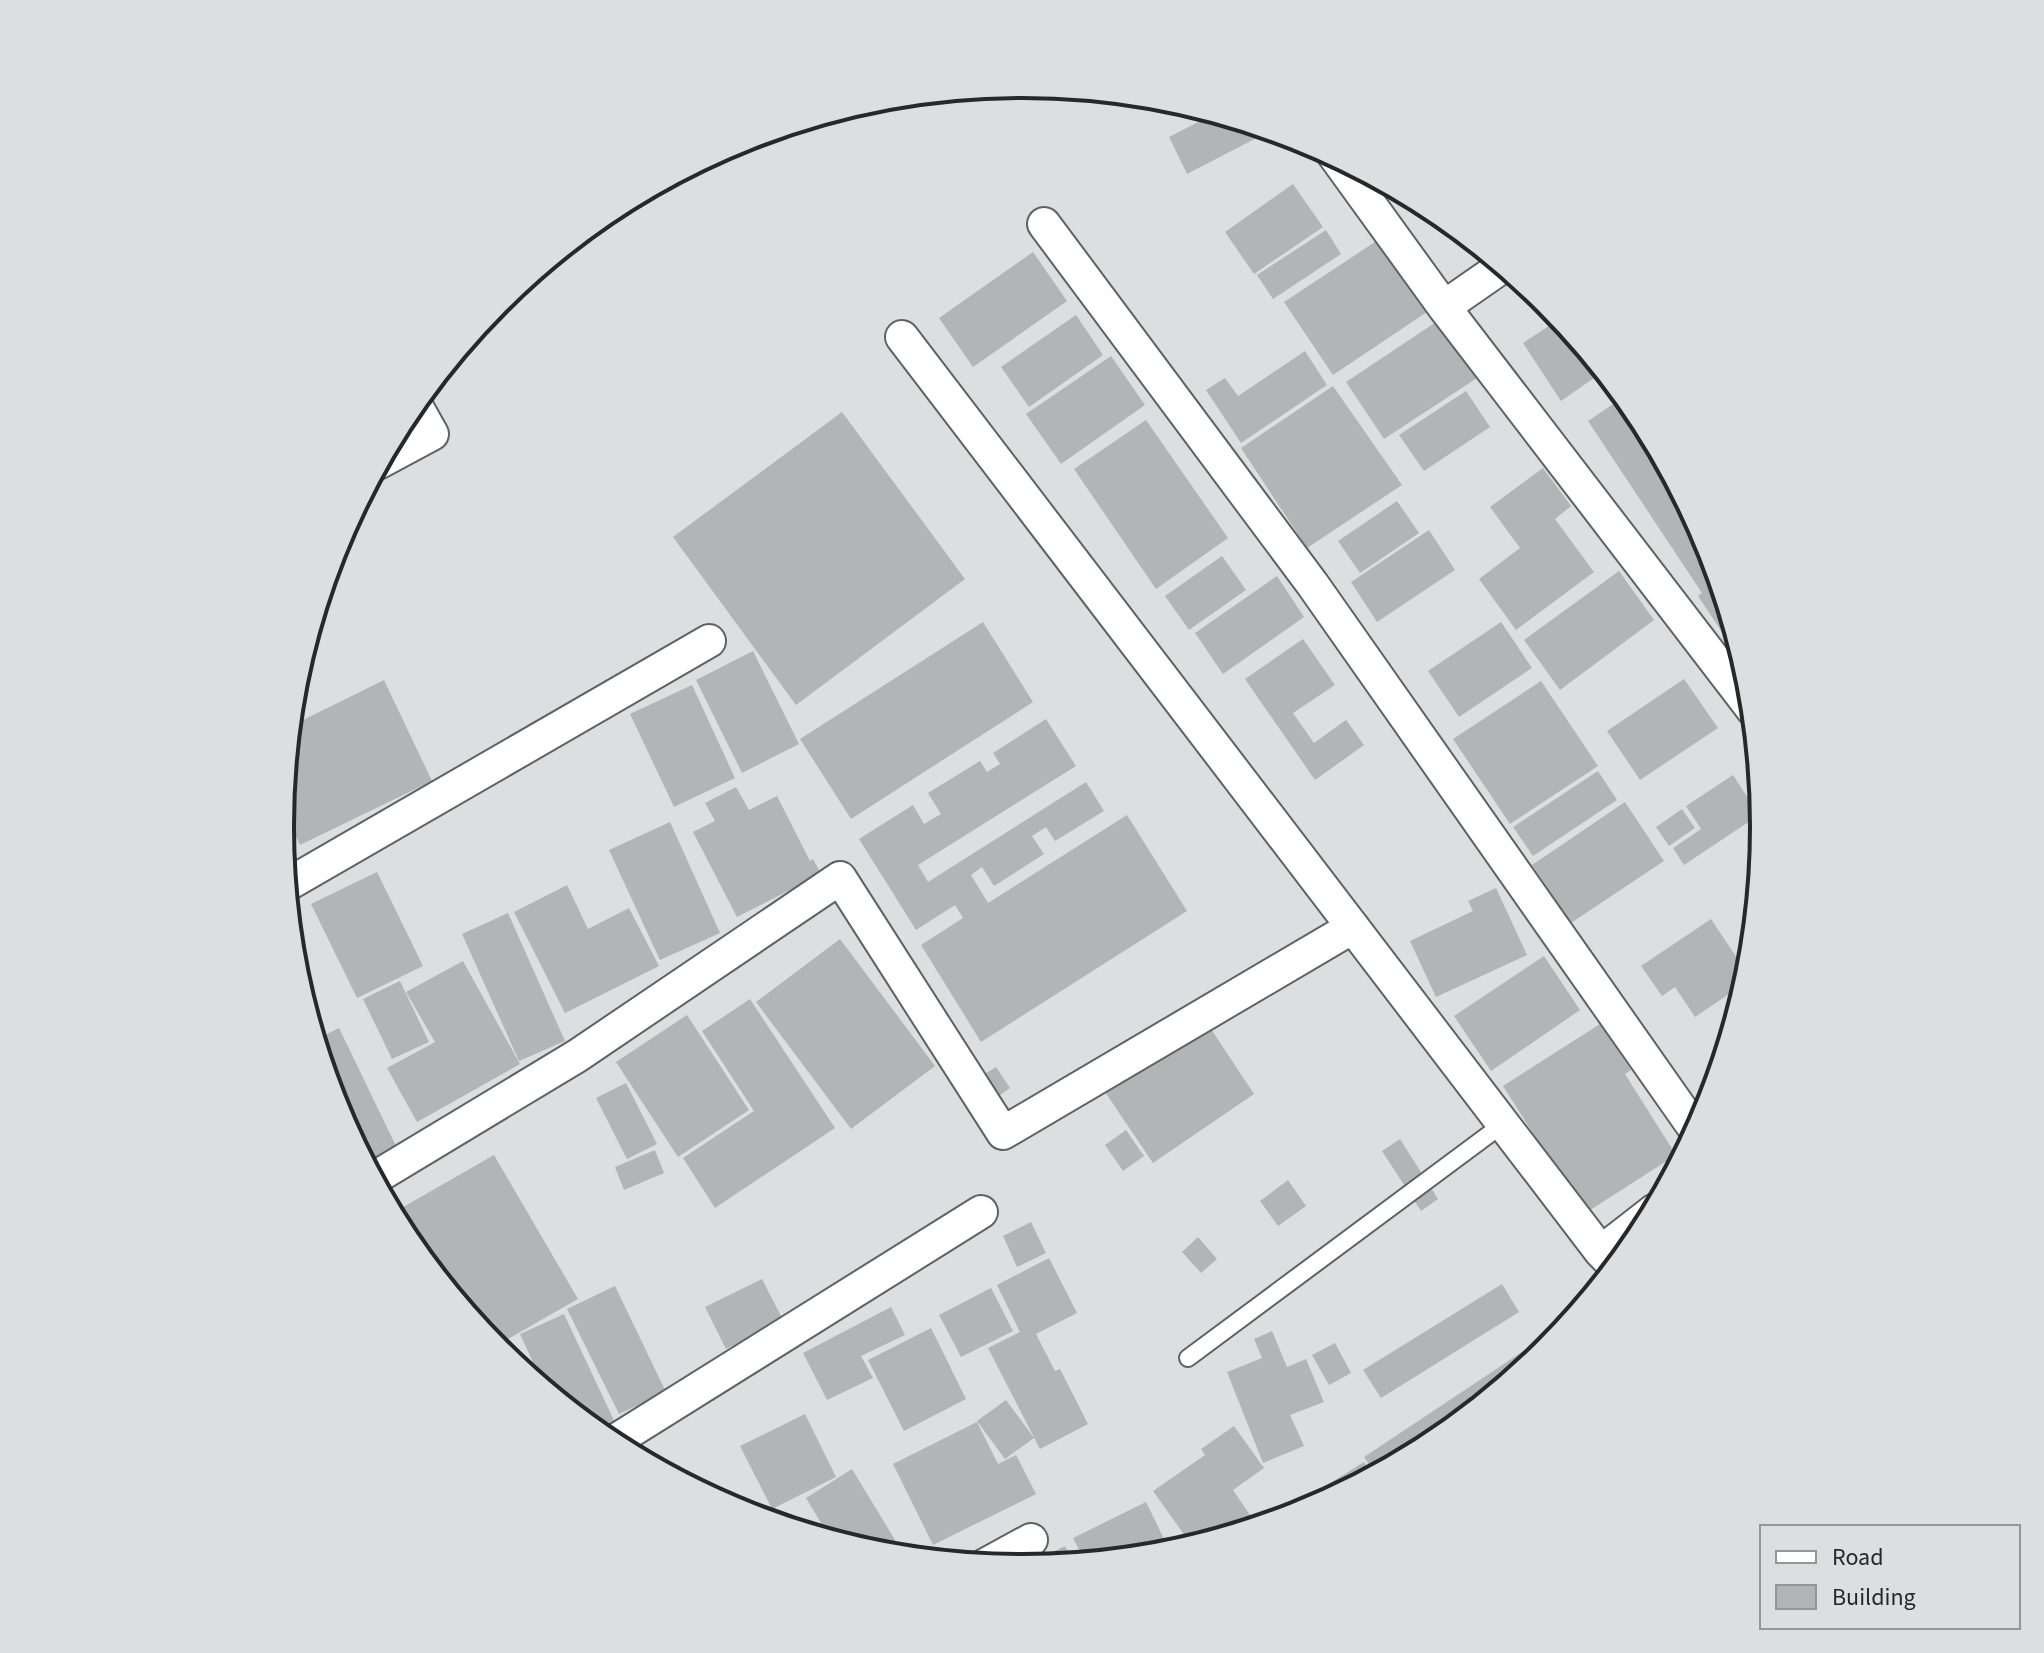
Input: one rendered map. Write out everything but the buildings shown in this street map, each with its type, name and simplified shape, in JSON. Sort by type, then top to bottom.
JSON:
[{"type":"street","points":[[1349,176],[1444,307],[1738,690]]},
{"type":"street","points":[[1044,224],[1313,585],[1688,1120]]},
{"type":"street","points":[[1444,307],[1494,272]]},
{"type":"street","points":[[902,337],[1608,1259]]},
{"type":"street","points":[[397,453],[432,434],[421,415]]},
{"type":"street","points":[[296,880],[709,641]]},
{"type":"street","points":[[382,1174],[577,1056],[840,878],[1003,1133],[1353,927]]},
{"type":"street","points":[[623,1436],[981,1212]]},
{"type":"street","points":[[1005,1554],[1031,1540]]},
{"type":"lane","points":[[1188,1358],[1503,1124]]}]
